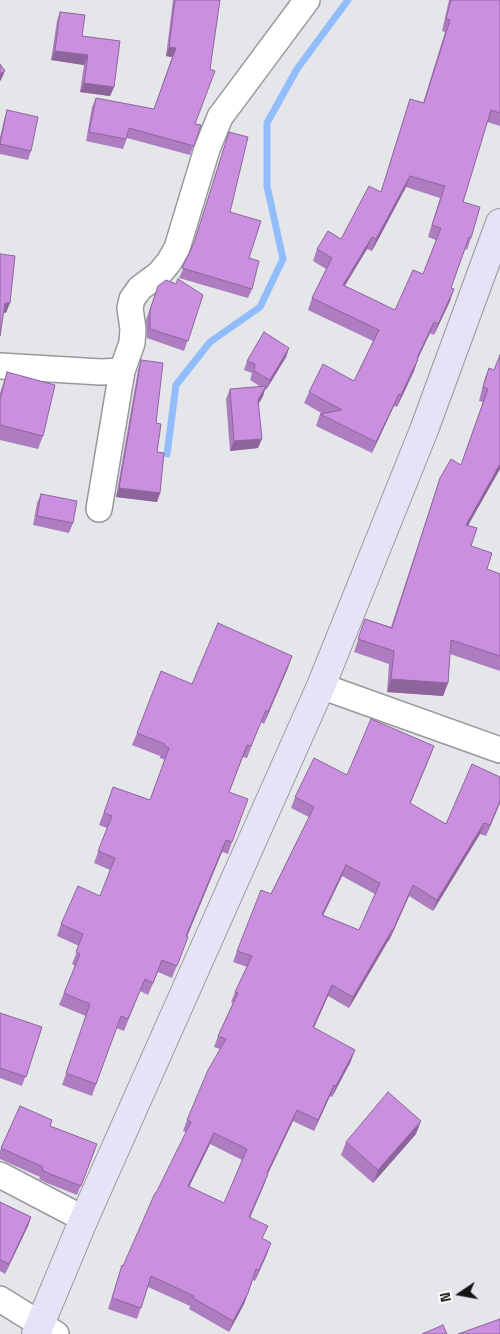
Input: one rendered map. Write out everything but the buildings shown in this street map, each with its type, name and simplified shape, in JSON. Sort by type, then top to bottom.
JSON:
[{"type":"street","points":[[99,509],[122,371],[132,343],[133,329],[130,308],[132,299],[140,288],[164,268],[177,248],[207,149],[220,117],[307,0]]},
{"type":"street","points":[[0,1299],[44,1331],[84,1219],[321,686],[424,430],[500,223]]},
{"type":"street","points":[[0,366],[101,372],[122,371]]},
{"type":"street","points":[[321,686],[500,750]]},
{"type":"street","points":[[0,1175],[84,1219]]},
{"type":"waterway","points":[[167,454],[176,385],[210,342],[260,307],[283,259],[267,186],[267,123],[297,69],[348,0]]}]
